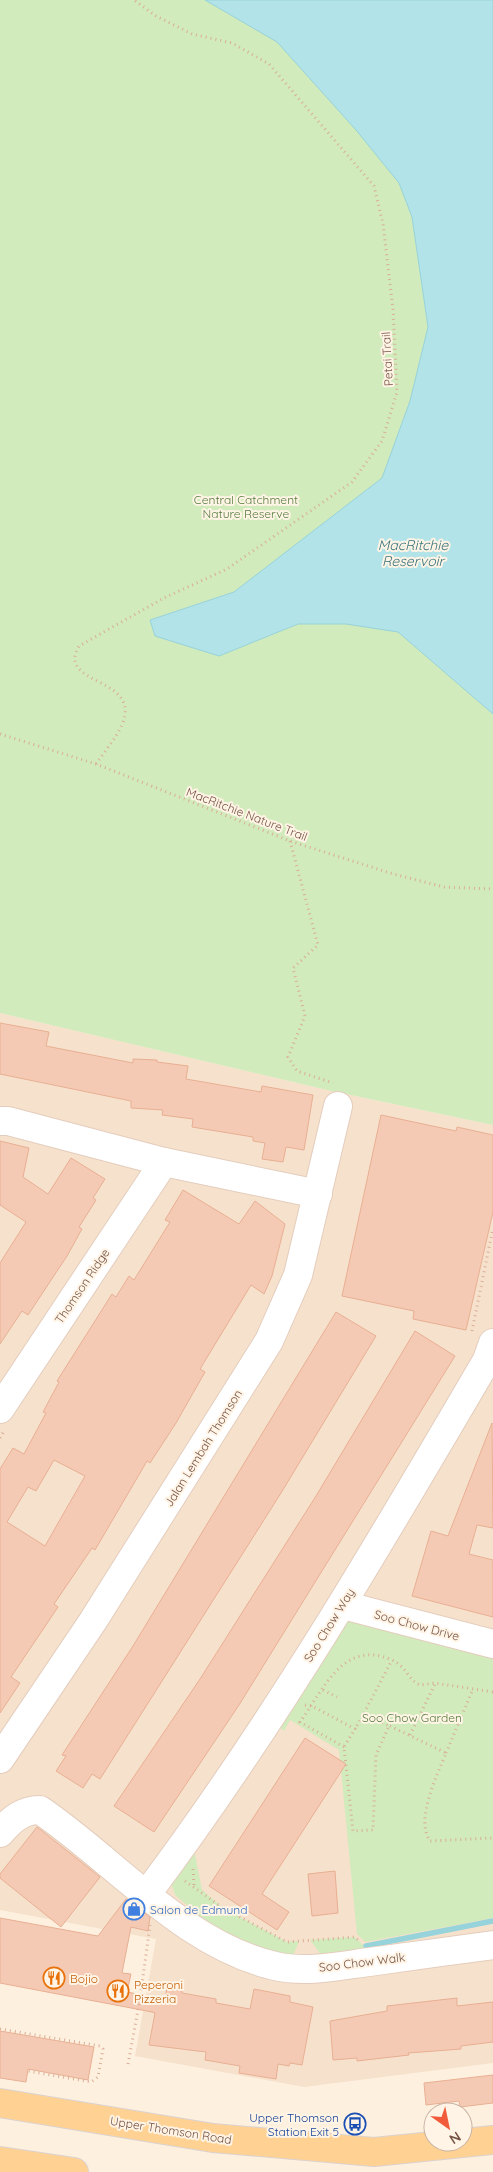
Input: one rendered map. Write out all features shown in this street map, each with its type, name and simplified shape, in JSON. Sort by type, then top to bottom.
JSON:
[{"type":"main road","name":"Upper Thomson Road","points":[[0,2103],[213,2138],[377,2162],[493,2140]]},
{"type":"main road","points":[[0,2161],[32,2169],[74,2172]]},
{"type":"street","name":"Jalan Lembah Thomson","points":[[0,1759],[93,1621],[269,1341],[298,1275],[338,1106]]},
{"type":"street","points":[[0,1121],[8,1121],[164,1162],[318,1194]]},
{"type":"street","name":"Thomson Ridge","points":[[0,1409],[164,1162]]},
{"type":"street","name":"Soo Chow Way","points":[[149,1897],[166,1868],[212,1806],[342,1605],[487,1360],[493,1343]]},
{"type":"street","name":"Soo Chow Drive","points":[[342,1605],[493,1644]]},
{"type":"street","name":"Soo Chow Walk","points":[[0,1833],[14,1818],[29,1810],[40,1810],[99,1854],[149,1897],[191,1927],[240,1955],[276,1966],[320,1968],[493,1945]]},
{"type":"path","name":"Petai Trail","points":[[96,764],[122,724],[124,706],[116,691],[108,685],[85,675],[77,667],[75,656],[79,646],[164,598],[227,569],[352,482],[382,441],[397,392],[393,309],[383,224],[374,186],[269,64],[232,43],[192,34],[156,16],[134,0]]},
{"type":"path","name":"MacRitchie Nature Trail","points":[[0,734],[96,764],[290,841],[390,873],[444,887],[493,889]]},
{"type":"path","points":[[290,841],[318,945],[293,968],[305,1016],[288,1057],[297,1071],[341,1085],[338,1106]]},
{"type":"path","points":[[344,1747],[300,1722],[337,1669],[354,1658],[373,1655],[392,1660],[402,1666],[416,1684],[435,1683],[493,1692]]},
{"type":"path","points":[[389,1726],[376,1755],[373,1830],[354,1831],[344,1747],[392,1660]]},
{"type":"path","points":[[410,1735],[435,1683]]},
{"type":"path","points":[[473,1689],[429,1798],[424,1827],[425,1834],[430,1841],[493,1838]]},
{"type":"path","points":[[323,1690],[337,1697]]},
{"type":"path","points":[[312,1706],[355,1729]]},
{"type":"path","points":[[364,1713],[446,1753]]},
{"type":"path","points":[[166,1868],[224,1908],[287,1942],[355,1937],[361,1943]]},
{"type":"path","points":[[193,1869],[194,1888]]},
{"type":"path","points":[[128,2064],[146,1961],[149,1897]]},
{"type":"path","points":[[0,2029],[100,2046],[103,2050],[98,2077],[91,2082],[28,2071]]},
{"type":"shaded area","points":[[0,1013],[327,1090],[493,1125],[493,2063],[304,2087],[135,2056],[156,1939],[0,1910]]},
{"type":"green space","name":"Central Catchment Nature Reserve","points":[[0,0],[493,0],[493,1125],[327,1090],[0,1013]]},
{"type":"green space","name":"Soo Chow Garden","points":[[341,1606],[493,1647],[493,1918],[365,1942],[357,1934],[339,1750],[290,1720],[284,1731],[270,1717]]},
{"type":"green space","points":[[185,1842],[195,1855],[202,1890],[223,1908],[287,1942],[299,1941],[293,1956],[261,1950],[210,1925],[175,1895],[166,1868]]},
{"type":"green space","points":[[355,1937],[366,1948],[322,1956],[310,1940]]},
{"type":"water","name":"MacRitchie Reservoir","points":[[205,0],[493,0],[493,714],[398,632],[346,624],[298,624],[219,656],[155,636],[150,620],[234,592],[382,478],[410,401],[428,327],[412,217],[399,183],[356,130],[277,42]]},
{"type":"building","points":[[0,1023],[49,1032],[46,1046],[133,1063],[133,1059],[157,1060],[157,1062],[188,1066],[186,1079],[261,1092],[262,1086],[313,1095],[304,1150],[286,1147],[283,1162],[262,1159],[265,1143],[253,1141],[253,1137],[192,1127],[193,1119],[162,1115],[163,1110],[131,1108],[131,1101],[0,1074]]},
{"type":"building","points":[[381,1115],[456,1131],[457,1127],[493,1135],[493,1212],[466,1330],[413,1319],[414,1311],[342,1296]]},
{"type":"building","points":[[0,1141],[29,1148],[23,1177],[48,1194],[71,1158],[105,1179],[93,1198],[96,1200],[79,1227],[82,1229],[67,1256],[28,1315],[22,1311],[0,1344],[0,1263],[26,1222],[0,1205]]},
{"type":"building","points":[[183,1190],[239,1224],[255,1201],[285,1224],[272,1276],[264,1294],[251,1285],[200,1369],[205,1372],[176,1423],[150,1463],[147,1461],[95,1550],[92,1548],[54,1604],[58,1607],[11,1677],[20,1683],[0,1713],[0,1469],[13,1448],[24,1454],[46,1413],[43,1412],[59,1382],[57,1381],[112,1294],[116,1297],[129,1276],[134,1280],[170,1222],[165,1220]],"holes":[[[54,1460],[85,1476],[45,1546],[7,1522],[28,1487],[36,1491]]]},
{"type":"building","points":[[336,1312],[376,1336],[281,1493],[100,1779],[92,1774],[83,1788],[56,1771],[66,1756],[62,1755],[133,1646]]},
{"type":"building","points":[[415,1331],[455,1356],[239,1705],[154,1832],[114,1806],[200,1679],[316,1496]]},
{"type":"building","points":[[492,1423],[493,1528],[477,1525],[469,1554],[493,1560],[493,1617],[412,1596],[431,1531],[448,1536]]},
{"type":"building","points":[[305,1738],[346,1764],[262,1894],[289,1912],[277,1930],[209,1886]]},
{"type":"building","points":[[37,1827],[100,1877],[61,1927],[0,1878],[0,1874]]},
{"type":"building","points":[[335,1871],[338,1913],[312,1916],[308,1874]]},
{"type":"building","points":[[126,1899],[150,1917],[148,1931],[131,1927],[122,1973],[131,1974],[127,1992],[165,1999],[167,1988],[182,1991],[182,1993],[216,1999],[216,2003],[250,2009],[254,1989],[290,1996],[290,2002],[313,2007],[302,2065],[290,2063],[289,2066],[278,2064],[276,2079],[239,2073],[240,2066],[205,2060],[206,2052],[149,2045],[155,2013],[0,1983],[0,1918],[98,1936]]},
{"type":"building","points":[[457,1998],[457,2006],[493,2002],[493,2042],[461,2046],[461,2049],[408,2053],[409,2055],[357,2061],[357,2058],[333,2060],[330,2021],[387,2011],[387,2006]]},
{"type":"building","points":[[0,2031],[94,2047],[88,2080],[28,2069],[26,2082],[0,2078]]},
{"type":"building","points":[[493,2075],[493,2103],[473,2105],[473,2102],[426,2102],[424,2083]]},
{"type":"waterway","points":[[366,1946],[493,1921]]},
{"type":"place","name":"Salon de Edmund","points":[[134,1909]]},
{"type":"place","name":"Bojio","points":[[54,1978]]},
{"type":"place","name":"Peperoni Pizzeria","points":[[118,1991]]},
{"type":"place","name":"Upper Thomson Station Exit 5","points":[[355,2124]]}]
